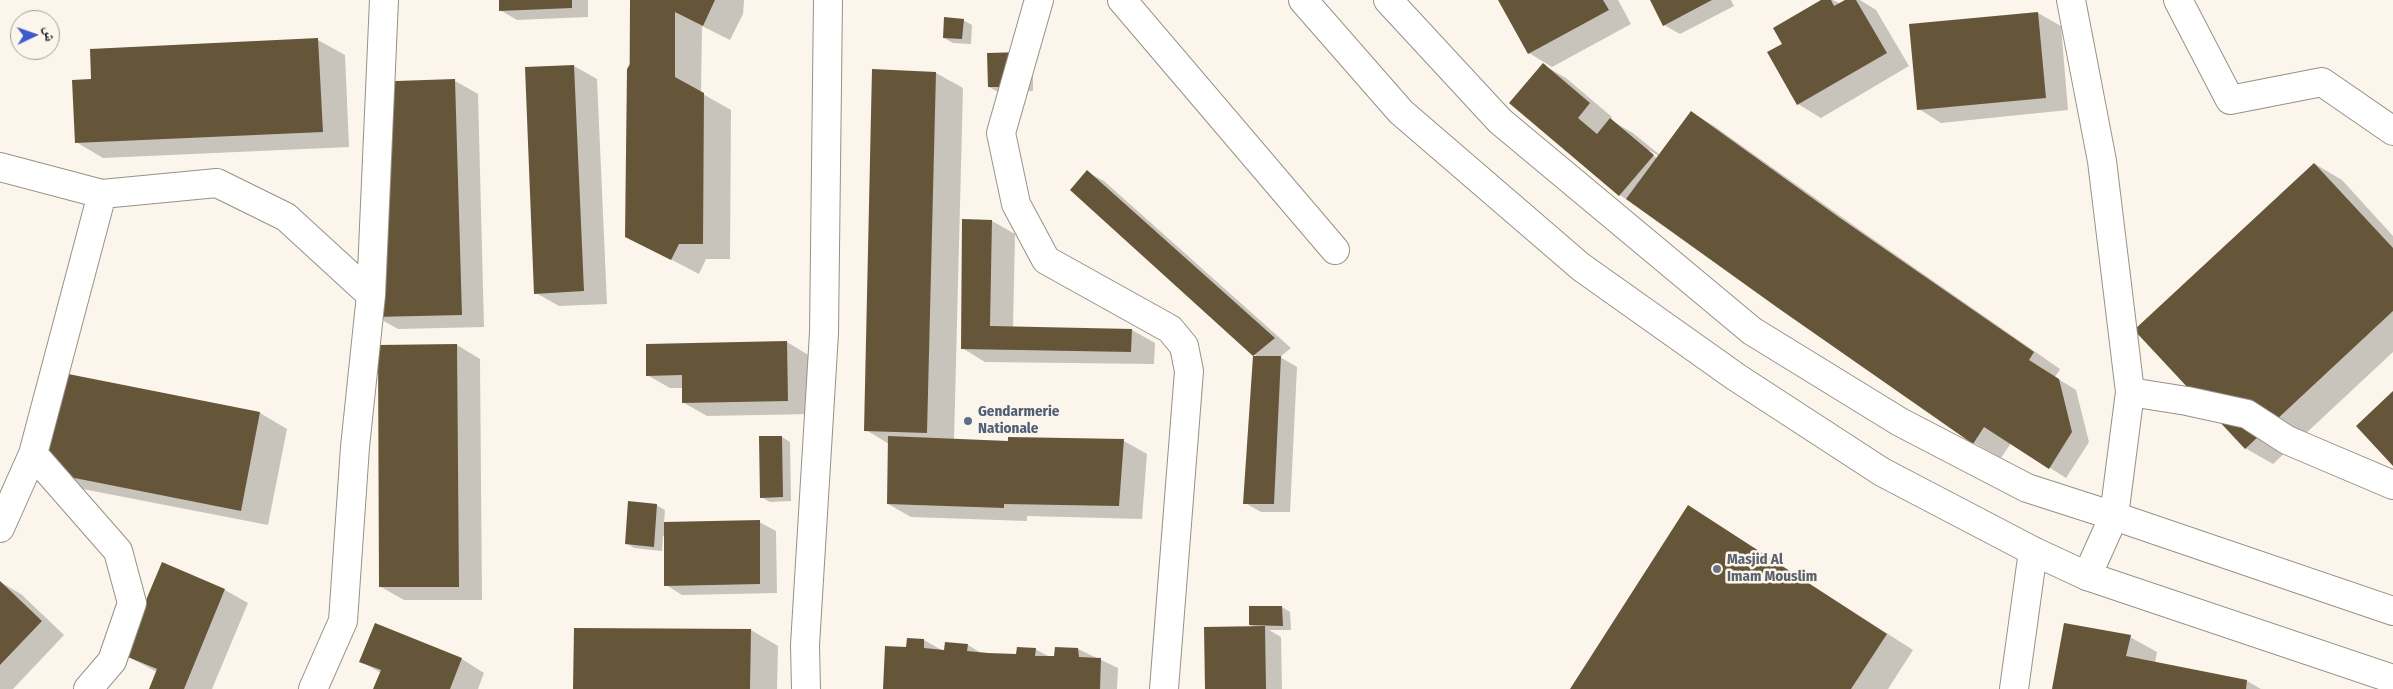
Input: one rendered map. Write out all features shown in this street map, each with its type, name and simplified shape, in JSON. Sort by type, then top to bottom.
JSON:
[{"type":"street","points":[[313,689],[343,621],[355,447],[371,295],[384,0]]},
{"type":"street","points":[[806,689],[805,645],[824,334],[828,0]]},
{"type":"street","points":[[1039,0],[1001,133],[1016,204],[1046,260],[1170,329],[1184,346],[1186,354],[1189,371],[1164,689]]},
{"type":"street","points":[[1122,0],[1335,250]]},
{"type":"street","points":[[1303,0],[1401,112],[1581,267],[1736,377],[1882,472],[2033,551],[2087,576],[2393,679]]},
{"type":"street","points":[[1388,0],[1500,121],[1752,331],[1900,422],[2027,488],[2393,611]]},
{"type":"street","points":[[2071,0],[2102,161],[2130,392],[2114,516],[2087,576]]},
{"type":"street","points":[[2178,0],[2230,100],[2322,82],[2393,131]]},
{"type":"street","points":[[0,167],[102,194],[217,183],[286,217],[371,295]]},
{"type":"street","points":[[0,528],[33,454],[102,194]]},
{"type":"street","points":[[2130,392],[2187,401],[2247,414],[2287,440],[2393,485]]},
{"type":"street","points":[[33,454],[118,551],[132,603],[112,661],[88,689]]},
{"type":"street","points":[[2014,689],[2033,551]]},
{"type":"building","points":[[499,0],[572,0],[572,8],[499,11]]},
{"type":"building","points":[[630,0],[715,0],[703,26],[675,12],[675,77],[704,93],[703,244],[679,244],[671,260],[625,237],[627,69],[630,64]]},
{"type":"building","points":[[1498,0],[1603,0],[1609,10],[1528,54]]},
{"type":"building","points":[[1650,0],[1712,0],[1663,26]]},
{"type":"building","points":[[1821,0],[1831,0],[1834,6],[1845,0],[1856,0],[1887,53],[1797,105],[1767,52],[1782,44],[1773,28]]},
{"type":"building","points":[[2038,12],[2046,98],[1917,110],[1909,24]]},
{"type":"building","points":[[944,17],[964,19],[962,39],[943,38]]},
{"type":"building","points":[[318,38],[323,132],[75,143],[72,80],[91,79],[90,49]]},
{"type":"building","points":[[1025,52],[1025,87],[988,87],[987,53]]},
{"type":"building","points":[[1543,63],[1590,103],[1578,118],[1597,134],[1610,118],[1654,155],[1619,196],[1509,103]]},
{"type":"building","points":[[574,65],[584,291],[534,294],[525,67]]},
{"type":"building","points":[[872,69],[936,72],[927,433],[864,431]]},
{"type":"building","points":[[455,79],[462,315],[374,317],[367,82]]},
{"type":"building","points":[[1691,111],[1840,218],[2034,352],[2029,360],[2059,379],[2072,432],[2049,469],[1984,427],[1973,444],[1626,199]]},
{"type":"building","points":[[2314,163],[2393,248],[2393,311],[2245,449],[2134,330]]},
{"type":"building","points":[[1087,170],[1275,338],[1253,356],[1070,190]]},
{"type":"building","points":[[962,219],[992,220],[990,326],[1132,329],[1131,352],[961,349]]},
{"type":"building","points":[[787,341],[788,401],[682,403],[682,375],[646,376],[646,344]]},
{"type":"building","points":[[457,344],[459,587],[379,587],[378,345]]},
{"type":"building","points":[[1253,356],[1281,356],[1274,504],[1243,504]]},
{"type":"building","points":[[48,370],[260,412],[241,511],[29,469]]},
{"type":"building","points":[[2393,391],[2393,466],[2356,426]]},
{"type":"building","points":[[759,436],[782,436],[783,497],[760,498]]},
{"type":"building","points":[[888,436],[1008,441],[1008,437],[1124,439],[1119,506],[1004,504],[1004,508],[887,504]]},
{"type":"building","points":[[628,501],[657,504],[654,547],[625,544]]},
{"type":"building","name":"Masjid Al Imam Mouslim","points":[[1688,505],[1887,634],[1851,689],[1570,689]]},
{"type":"building","points":[[760,520],[760,584],[664,586],[664,522]]},
{"type":"building","points":[[162,562],[225,589],[184,689],[149,689],[157,669],[123,655]]},
{"type":"building","points":[[0,581],[42,621],[0,665]]},
{"type":"building","points":[[1249,606],[1282,606],[1283,626],[1249,625]]},
{"type":"building","points":[[375,623],[462,658],[450,689],[373,689],[381,670],[359,662]]},
{"type":"building","points":[[2064,623],[2131,635],[2126,656],[2247,680],[2246,689],[2052,689]]},
{"type":"building","points":[[1265,626],[1266,689],[1205,689],[1204,627]]},
{"type":"building","points":[[574,628],[751,629],[750,689],[573,689]]},
{"type":"building","points":[[907,638],[924,639],[924,648],[944,650],[945,642],[968,644],[967,651],[988,653],[1016,654],[1017,647],[1036,648],[1035,656],[1054,656],[1055,647],[1078,648],[1079,657],[1101,658],[1100,689],[883,689],[885,646],[906,647]]},
{"type":"place","name":"Gendarmerie Nationale","points":[[968,421]]},
{"type":"place","name":"Masjid Al Imam Mouslim","points":[[1717,569]]}]
